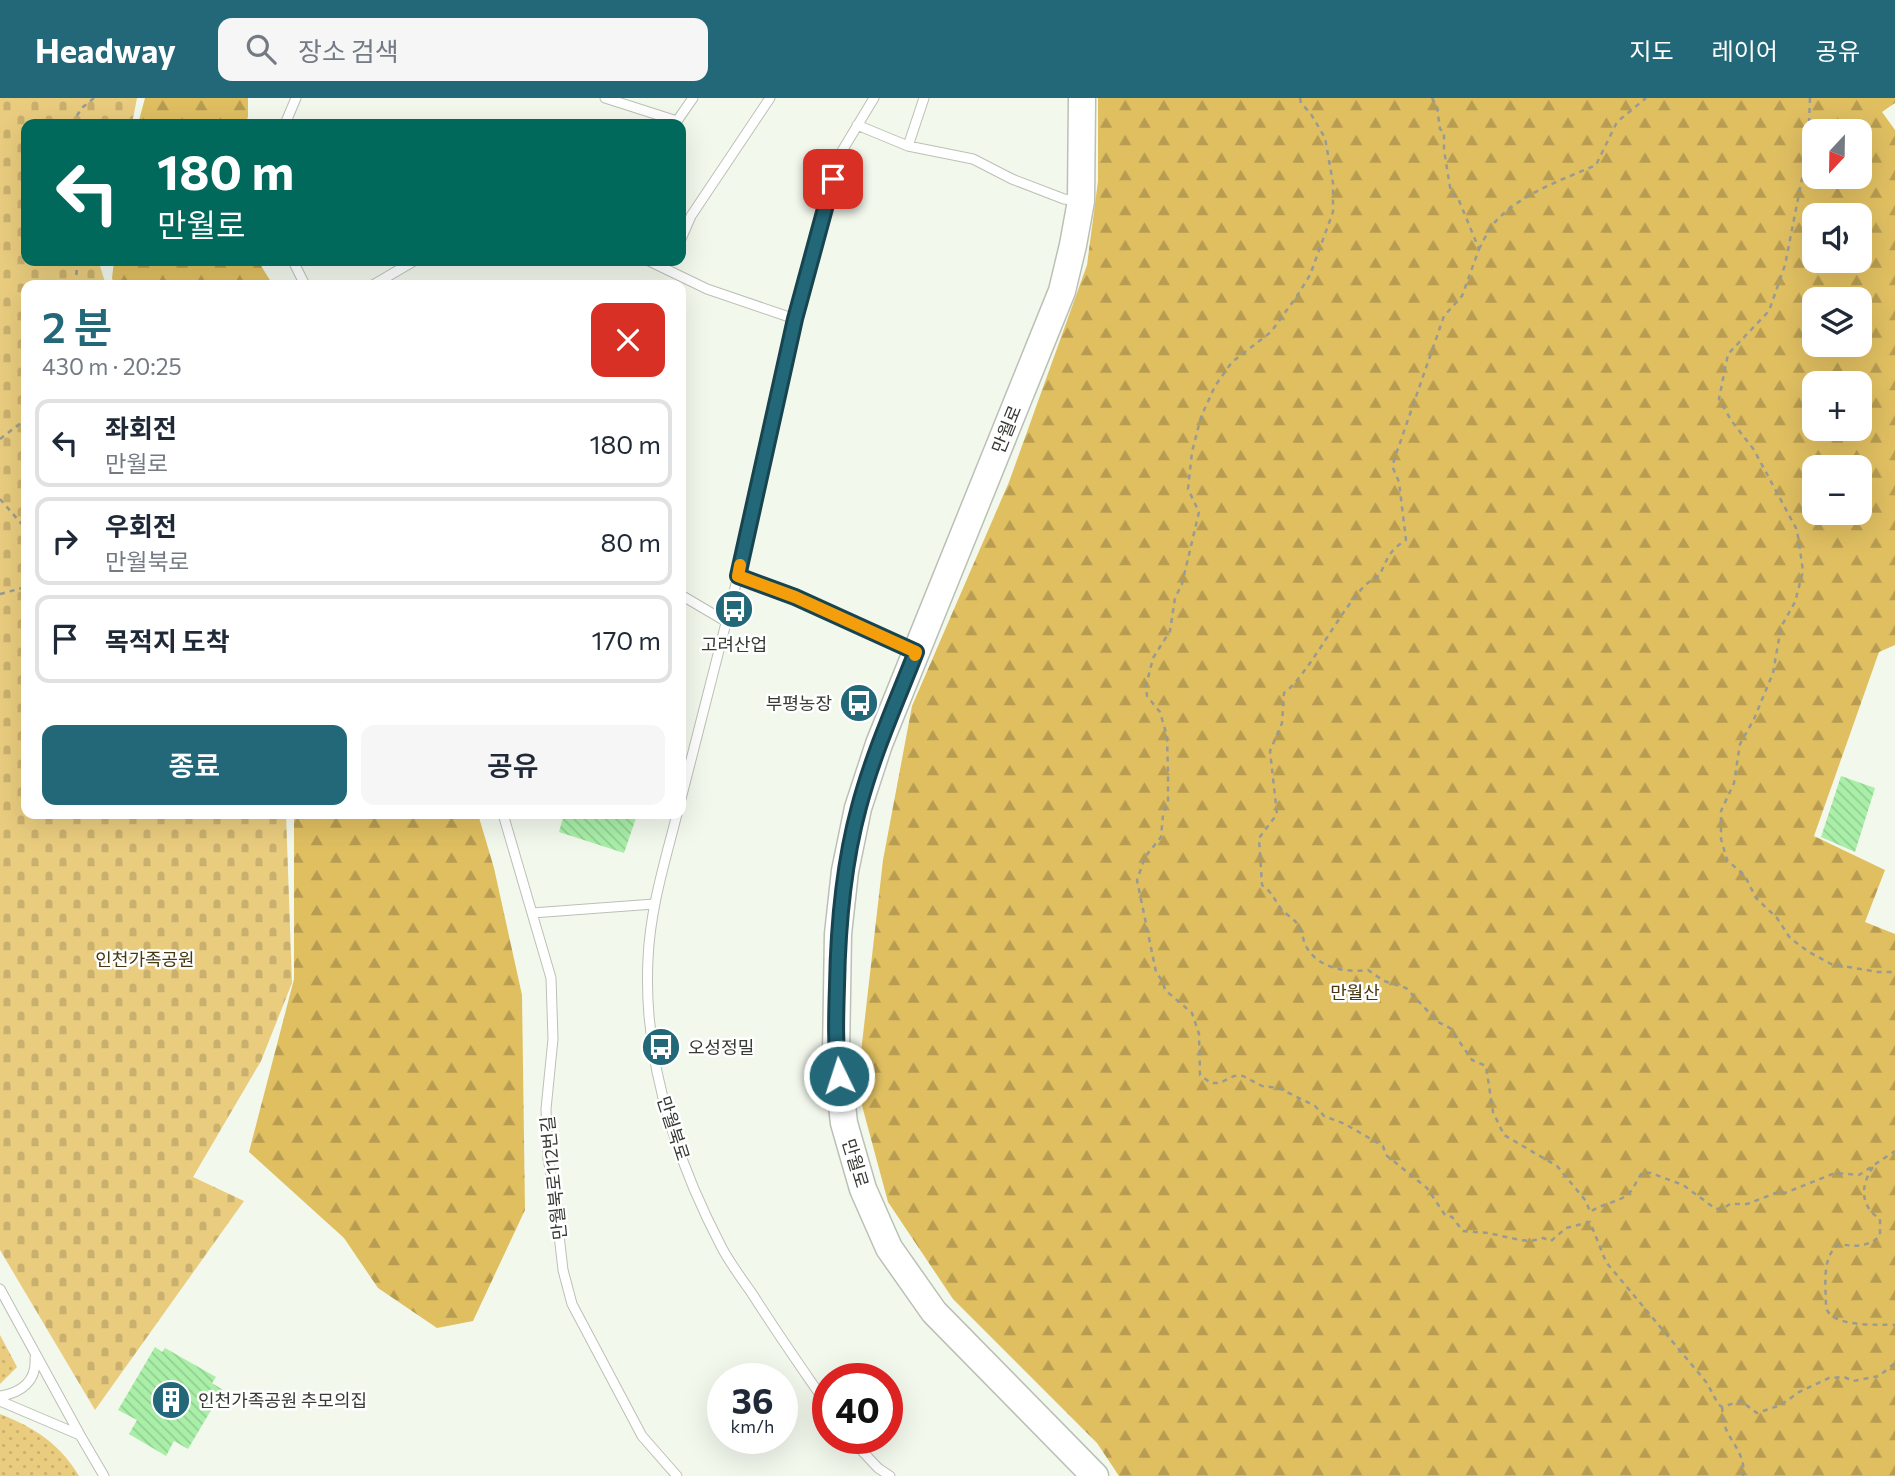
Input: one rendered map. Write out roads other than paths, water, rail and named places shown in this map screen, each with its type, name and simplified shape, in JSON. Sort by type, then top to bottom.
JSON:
[{"type":"street","name":"만월로","points":[[1082,98],[1081,201],[1062,291],[879,744],[859,808],[845,871],[838,934],[836,1053],[844,1123],[863,1189],[889,1248],[934,1312],[1095,1476]]},
{"type":"lane","points":[[287,119],[296,98]]},
{"type":"lane","points":[[605,98],[671,119]]},
{"type":"lane","points":[[678,119],[693,98]]},
{"type":"lane","points":[[686,228],[770,98]]},
{"type":"lane","points":[[908,146],[924,98]]},
{"type":"lane","points":[[686,779],[738,576],[795,319],[839,156],[871,99]]},
{"type":"lane","points":[[857,125],[908,146],[973,159],[1012,179],[1064,199],[1081,201]]},
{"type":"lane","points":[[382,280],[405,266]]},
{"type":"lane","points":[[671,266],[707,289],[795,319]]},
{"type":"lane","points":[[738,576],[795,597],[916,652]]},
{"type":"lane","points":[[686,598],[725,621]]},
{"type":"lane","name":"만월북로112번길","points":[[504,819],[551,978],[553,1040],[546,1109],[548,1159],[559,1214],[560,1247],[572,1304],[642,1436],[677,1476]]},
{"type":"lane","name":"만월북로","points":[[676,819],[654,904],[648,969],[647,1006],[663,1100],[690,1179],[723,1249],[812,1382]]},
{"type":"lane","points":[[532,913],[654,904]]},
{"type":"lane","points":[[0,1289],[104,1476]]},
{"type":"lane","points":[[0,1399],[21,1390],[30,1380],[36,1369],[35,1353]]},
{"type":"lane","points":[[0,1399],[80,1435]]},
{"type":"lane","points":[[865,1454],[890,1476]]},
{"type":"place","name":"고려산업","points":[[734,609]]},
{"type":"place","name":"부평농장","points":[[859,703]]},
{"type":"place","name":"오성정밀","points":[[661,1047]]},
{"type":"place","name":"인천가족공원 추모의집","points":[[171,1400]]},
{"type":"park label","name":"인천가족공원","points":[[145,959]]},
{"type":"park label","name":"만월산","points":[[1355,992]]}]
